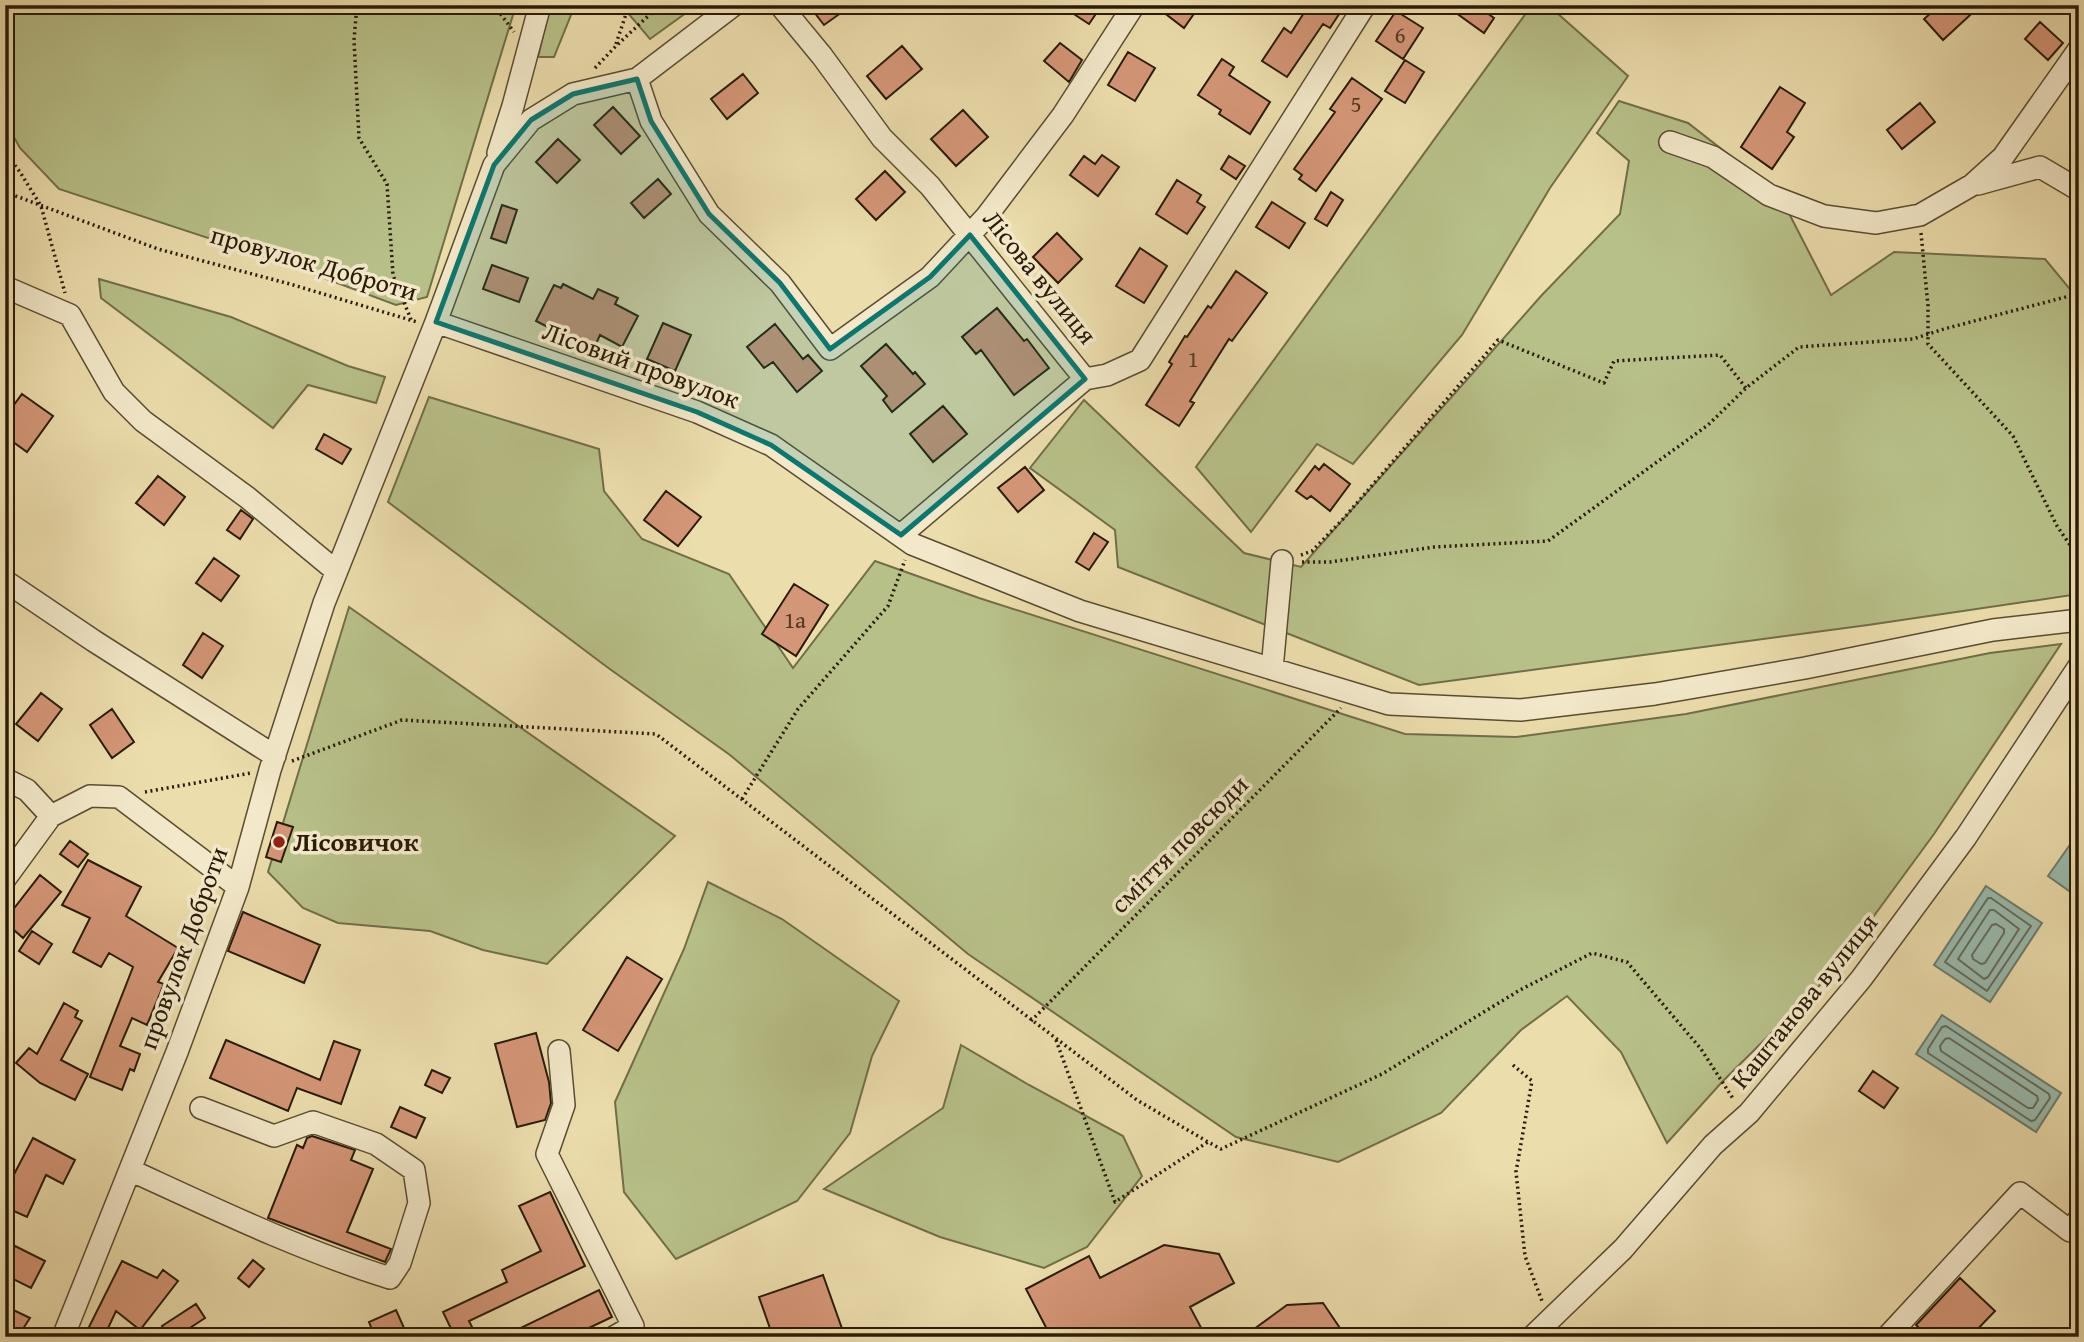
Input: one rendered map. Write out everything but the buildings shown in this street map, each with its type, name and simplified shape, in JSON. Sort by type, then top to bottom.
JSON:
[{"type":"street","points":[[436,322],[494,165],[540,5]]},
{"type":"street","points":[[494,165],[531,120],[573,94],[637,79],[734,5]]},
{"type":"street","name":"Лісова вулиця","points":[[780,5],[822,56],[881,138],[930,186],[1085,379],[1107,375],[1140,360],[1365,5]]},
{"type":"street","points":[[637,79],[650,121],[709,214],[780,283],[830,348],[930,276],[986,217],[1063,115],[1134,5]]},
{"type":"street","points":[[1670,142],[1713,157],[1769,195],[1824,216],[1876,223],[1920,215],[1972,185],[2003,157],[2079,49]]},
{"type":"street","points":[[1972,185],[2040,167],[2079,190]]},
{"type":"street","points":[[5,287],[71,315],[114,393],[143,421],[248,498],[336,571]]},
{"type":"street","name":"Лісовий провулок","points":[[436,322],[697,412],[771,446],[906,540],[1080,611],[1389,704],[1521,710],[1655,694],[1805,668],[1993,630],[2079,620]]},
{"type":"street","name":"провулок Доброти","points":[[63,1337],[238,887],[272,763],[336,571],[436,322]]},
{"type":"street","points":[[906,540],[1085,379]]},
{"type":"street","points":[[1272,669],[1282,561]]},
{"type":"street","points":[[5,581],[272,763]]},
{"type":"street","name":"Каштанова вулиця","points":[[1532,1337],[1623,1249],[1713,1145],[1749,1113],[1861,979],[1966,837],[2079,666]]},
{"type":"street","points":[[5,779],[27,790],[51,816]]},
{"type":"street","points":[[5,879],[51,816],[90,796],[119,797],[238,887]]},
{"type":"street","points":[[559,1051],[564,1105],[547,1154],[633,1326],[614,1337]]},
{"type":"street","points":[[130,1170],[266,1232],[390,1278],[400,1263],[419,1203],[414,1170],[376,1144],[313,1122],[274,1136],[201,1108]]},
{"type":"street","points":[[1887,1337],[2020,1193],[2076,1229]]},
{"type":"path","points":[[357,5],[354,40],[359,138],[387,184],[393,275],[412,322]]},
{"type":"path","points":[[495,5],[528,50]]},
{"type":"path","points":[[616,46],[629,5]]},
{"type":"path","points":[[573,94],[616,46],[660,5]]},
{"type":"path","points":[[5,152],[41,206],[71,315]]},
{"type":"path","name":"провулок Доброти","points":[[5,192],[158,249],[290,284],[412,322],[436,322]]},
{"type":"path","points":[[1920,215],[1922,265],[1928,306],[1928,344],[2013,436],[2057,526],[2079,558]]},
{"type":"path","points":[[2079,229],[2075,427],[2079,454]]},
{"type":"path","points":[[1282,561],[1330,562],[1434,547],[1548,541],[1708,425],[1746,388],[1799,346],[1913,340],[2077,294]]},
{"type":"path","points":[[1282,561],[1312,551],[1498,340],[1604,383],[1614,361],[1720,355],[1746,388]]},
{"type":"path","points":[[742,799],[798,709],[888,606],[906,540]]},
{"type":"path","name":"сміття повсюди","points":[[1031,1021],[1354,694]]},
{"type":"path","points":[[119,797],[272,763],[402,720],[656,734],[1137,1100],[1221,1149],[1382,1074],[1520,990],[1592,953],[1627,962],[1700,1049],[1732,1099],[1749,1113]]},
{"type":"path","points":[[1056,1040],[1115,1202],[1208,1142]]},
{"type":"path","points":[[1513,1065],[1532,1081],[1516,1172],[1525,1256],[1547,1321]]},
{"type":"highlighted area","points":[[637,79],[651,121],[709,214],[780,283],[830,349],[930,277],[970,235],[1085,379],[901,535],[771,445],[697,412],[436,322],[494,165],[531,120],[573,94]]},
{"type":"green space","points":[[5,5],[516,5],[427,297],[396,305],[284,263],[59,189],[20,148],[5,121]]},
{"type":"green space","points":[[550,5],[575,5],[554,57],[538,57]]},
{"type":"green space","points":[[621,5],[697,5],[650,39]]},
{"type":"green space","points":[[1532,5],[1548,5],[1628,76],[1550,188],[1462,335],[1353,464],[1317,444],[1251,532],[1196,467]]},
{"type":"green space","points":[[1619,101],[1688,123],[1779,194],[1831,295],[1894,252],[2045,259],[2079,300],[2079,594],[1419,685],[1118,567],[1115,530],[1030,468],[1084,400],[1244,553],[1301,567],[1541,296],[1620,214],[1629,161],[1597,133]]},
{"type":"green space","points":[[99,279],[231,317],[348,366],[385,377],[376,403],[308,385],[273,428],[101,298]]},
{"type":"green space","points":[[429,397],[599,449],[604,491],[642,539],[729,574],[793,668],[875,561],[979,598],[1405,734],[1516,737],[1686,714],[1990,653],[2061,644],[1934,834],[1832,973],[1722,1082],[1667,1143],[1621,1052],[1567,996],[1521,1030],[1441,1113],[1338,1162],[1236,1137],[968,954],[730,755],[607,667],[388,502]]},
{"type":"green space","points":[[349,607],[675,836],[547,964],[483,950],[430,931],[338,923],[303,908],[268,872]]},
{"type":"green space","points":[[708,882],[782,919],[899,1001],[872,1056],[850,1133],[797,1201],[676,1259],[624,1192],[615,1102],[684,949]]},
{"type":"green space","points":[[961,1045],[1123,1136],[1142,1176],[1087,1247],[1044,1268],[940,1237],[824,1189],[943,1108]]},
{"type":"water","points":[[2079,832],[2079,898],[2048,876]]},
{"type":"water","points":[[1986,886],[2042,923],[1990,1002],[1934,965]]},
{"type":"water","points":[[1942,1015],[2061,1093],[2036,1132],[1916,1054]]},
{"type":"place","name":"Лісовичок","points":[[279,842]]}]
